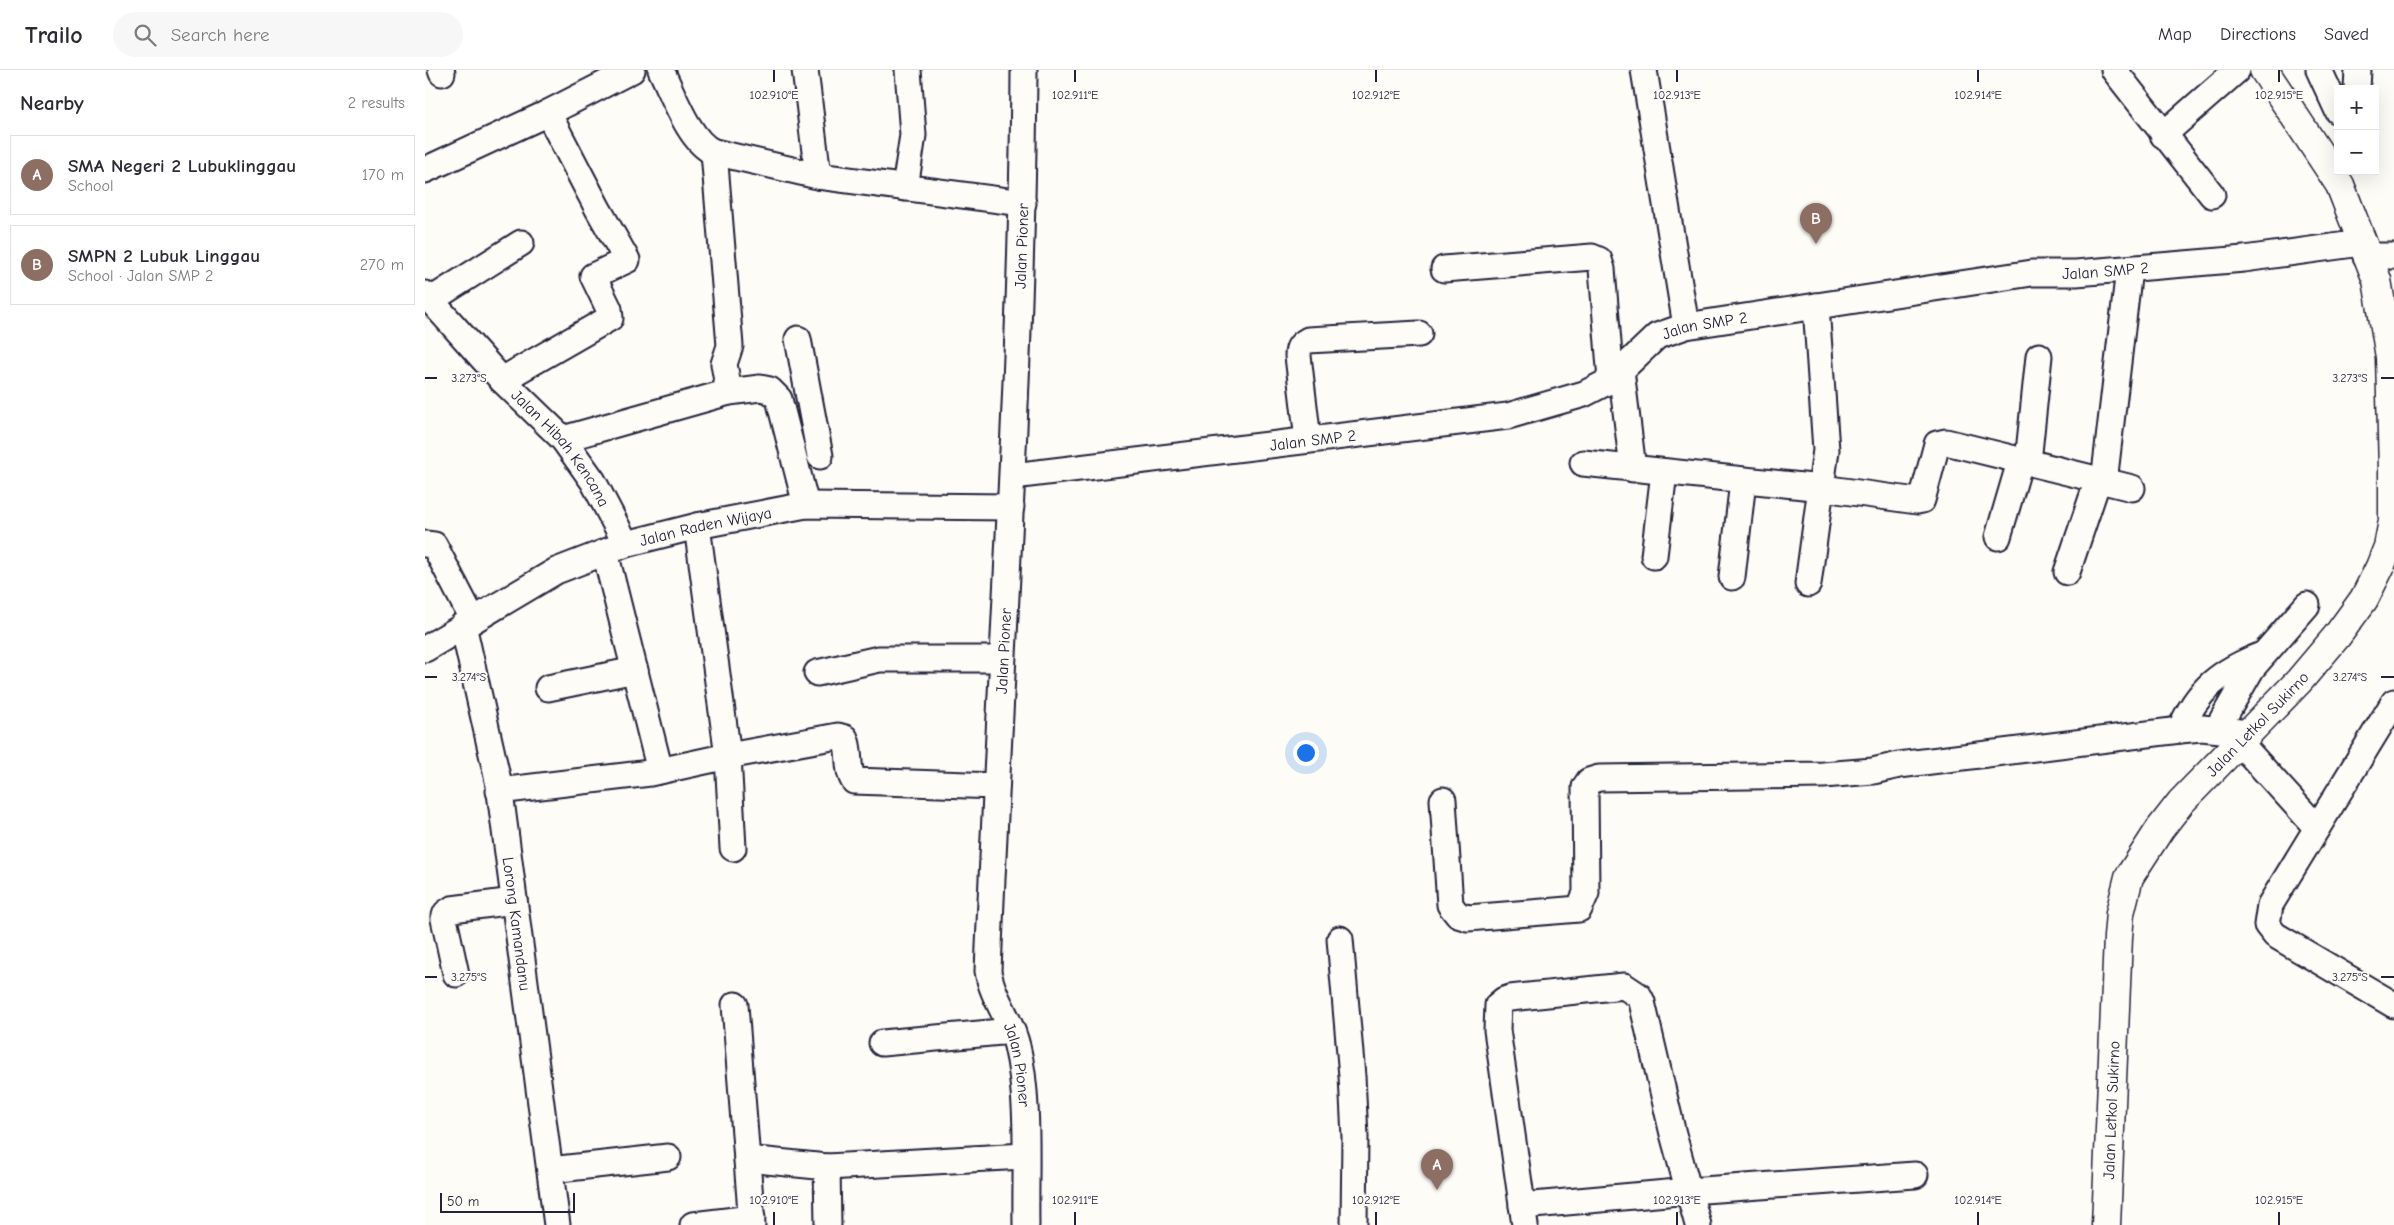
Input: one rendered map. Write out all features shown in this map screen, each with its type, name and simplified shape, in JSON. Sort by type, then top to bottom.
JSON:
[{"type":"main road","name":"Jalan Letkol Sukirno","points":[[2106,1225],[2118,937],[2123,896],[2129,878],[2160,829],[2235,735],[2337,636],[2364,599],[2388,547],[2393,521],[2389,357],[2377,280],[2339,185],[2264,70]]},
{"type":"street","points":[[425,170],[549,113],[632,70]]},
{"type":"street","points":[[661,70],[696,138],[705,149],[817,176],[1023,203]]},
{"type":"street","points":[[805,70],[817,176]]},
{"type":"street","points":[[905,188],[913,135],[908,70]]},
{"type":"street","name":"Jalan Pioner","points":[[1024,70],[1023,203],[1013,476],[1002,658],[988,971],[992,988],[1012,1031],[1022,1070],[1026,1225]]},
{"type":"street","points":[[1644,70],[1686,326]]},
{"type":"street","points":[[2319,70],[2334,102]]},
{"type":"street","points":[[2357,85],[2358,70]]},
{"type":"street","points":[[2116,71],[2212,195]]},
{"type":"street","points":[[2163,134],[2232,72]]},
{"type":"street","points":[[503,380],[610,318],[609,309],[593,276],[627,260],[598,209],[549,113]]},
{"type":"street","points":[[714,152],[730,346],[724,364],[729,392]]},
{"type":"street","points":[[428,297],[521,243]]},
{"type":"street","name":"Jalan SMP 2","points":[[1013,476],[1508,416],[1584,394],[1616,375],[1657,336],[1686,326],[2032,273],[2076,273],[2364,250],[2394,256]]},
{"type":"street","points":[[1444,269],[1592,257],[1599,260],[1602,269],[1616,375],[1633,469]]},
{"type":"street","points":[[2067,572],[2101,481],[2129,269]]},
{"type":"street","name":"Jalan Hibah Kencana","points":[[428,297],[503,380],[563,439],[593,481],[616,548],[635,670],[660,771]]},
{"type":"street","points":[[1808,584],[1823,488],[1826,450],[1816,306]]},
{"type":"street","points":[[1307,440],[1298,356],[1298,349],[1303,343],[1308,340],[1419,334]]},
{"type":"street","points":[[798,339],[820,456]]},
{"type":"street","points":[[1998,537],[2024,462],[2039,356]]},
{"type":"street","points":[[563,439],[729,392],[760,388],[770,390],[779,399],[805,505]]},
{"type":"street","points":[[779,399],[807,391]]},
{"type":"street","points":[[1583,463],[1823,488],[1917,501],[1922,500],[1937,444],[1946,442],[2132,488]]},
{"type":"street","points":[[1654,556],[1664,472]]},
{"type":"street","points":[[1732,576],[1743,481]]},
{"type":"street","name":"Jalan Raden Wijaya","points":[[425,649],[556,571],[616,548],[697,526],[805,505],[1011,507]]},
{"type":"street","points":[[697,526],[729,756],[733,848]]},
{"type":"street","name":"Lorong Kamandanu","points":[[425,544],[434,545],[468,622],[499,791],[557,1225]]},
{"type":"street","points":[[2235,735],[2252,668],[2307,605]]},
{"type":"street","points":[[2180,730],[2197,698],[2213,682],[2245,662],[2264,655]]},
{"type":"street","points":[[817,673],[879,658],[1002,658]]},
{"type":"street","points":[[548,688],[635,670]]},
{"type":"street","points":[[2394,702],[2270,905],[2267,925],[2275,935],[2394,1005]]},
{"type":"street","points":[[1443,800],[1450,905],[1458,915],[1468,918],[1579,910],[1586,893],[1585,787],[1589,781],[1599,778],[1823,775],[1873,771],[1899,764],[2180,730],[2235,735],[2317,828]]},
{"type":"street","points":[[499,791],[660,771],[838,736],[845,738],[847,743],[850,776],[854,781],[996,786]]},
{"type":"street","points":[[456,974],[444,919],[446,913],[452,909],[515,901]]},
{"type":"street","points":[[1340,939],[1352,1076],[1355,1137],[1354,1225]]},
{"type":"street","points":[[1697,1225],[1689,1191],[1673,1134],[1642,1002],[1639,996],[1624,986],[1510,998],[1498,1005],[1497,1030],[1524,1216],[1689,1191],[1915,1175]]},
{"type":"street","points":[[693,1225],[752,1221],[735,1005]]},
{"type":"street","points":[[882,1043],[1012,1031]]},
{"type":"street","points":[[550,1170],[668,1156]]},
{"type":"street","points":[[747,1159],[827,1167],[1025,1156]]},
{"type":"street","points":[[827,1167],[828,1225]]},
{"type":"place","name":"SMPN 2 Lubuk Linggau","points":[[1816,244]]},
{"type":"place","name":"SMA Negeri 2 Lubuklinggau","points":[[1437,1190]]}]
